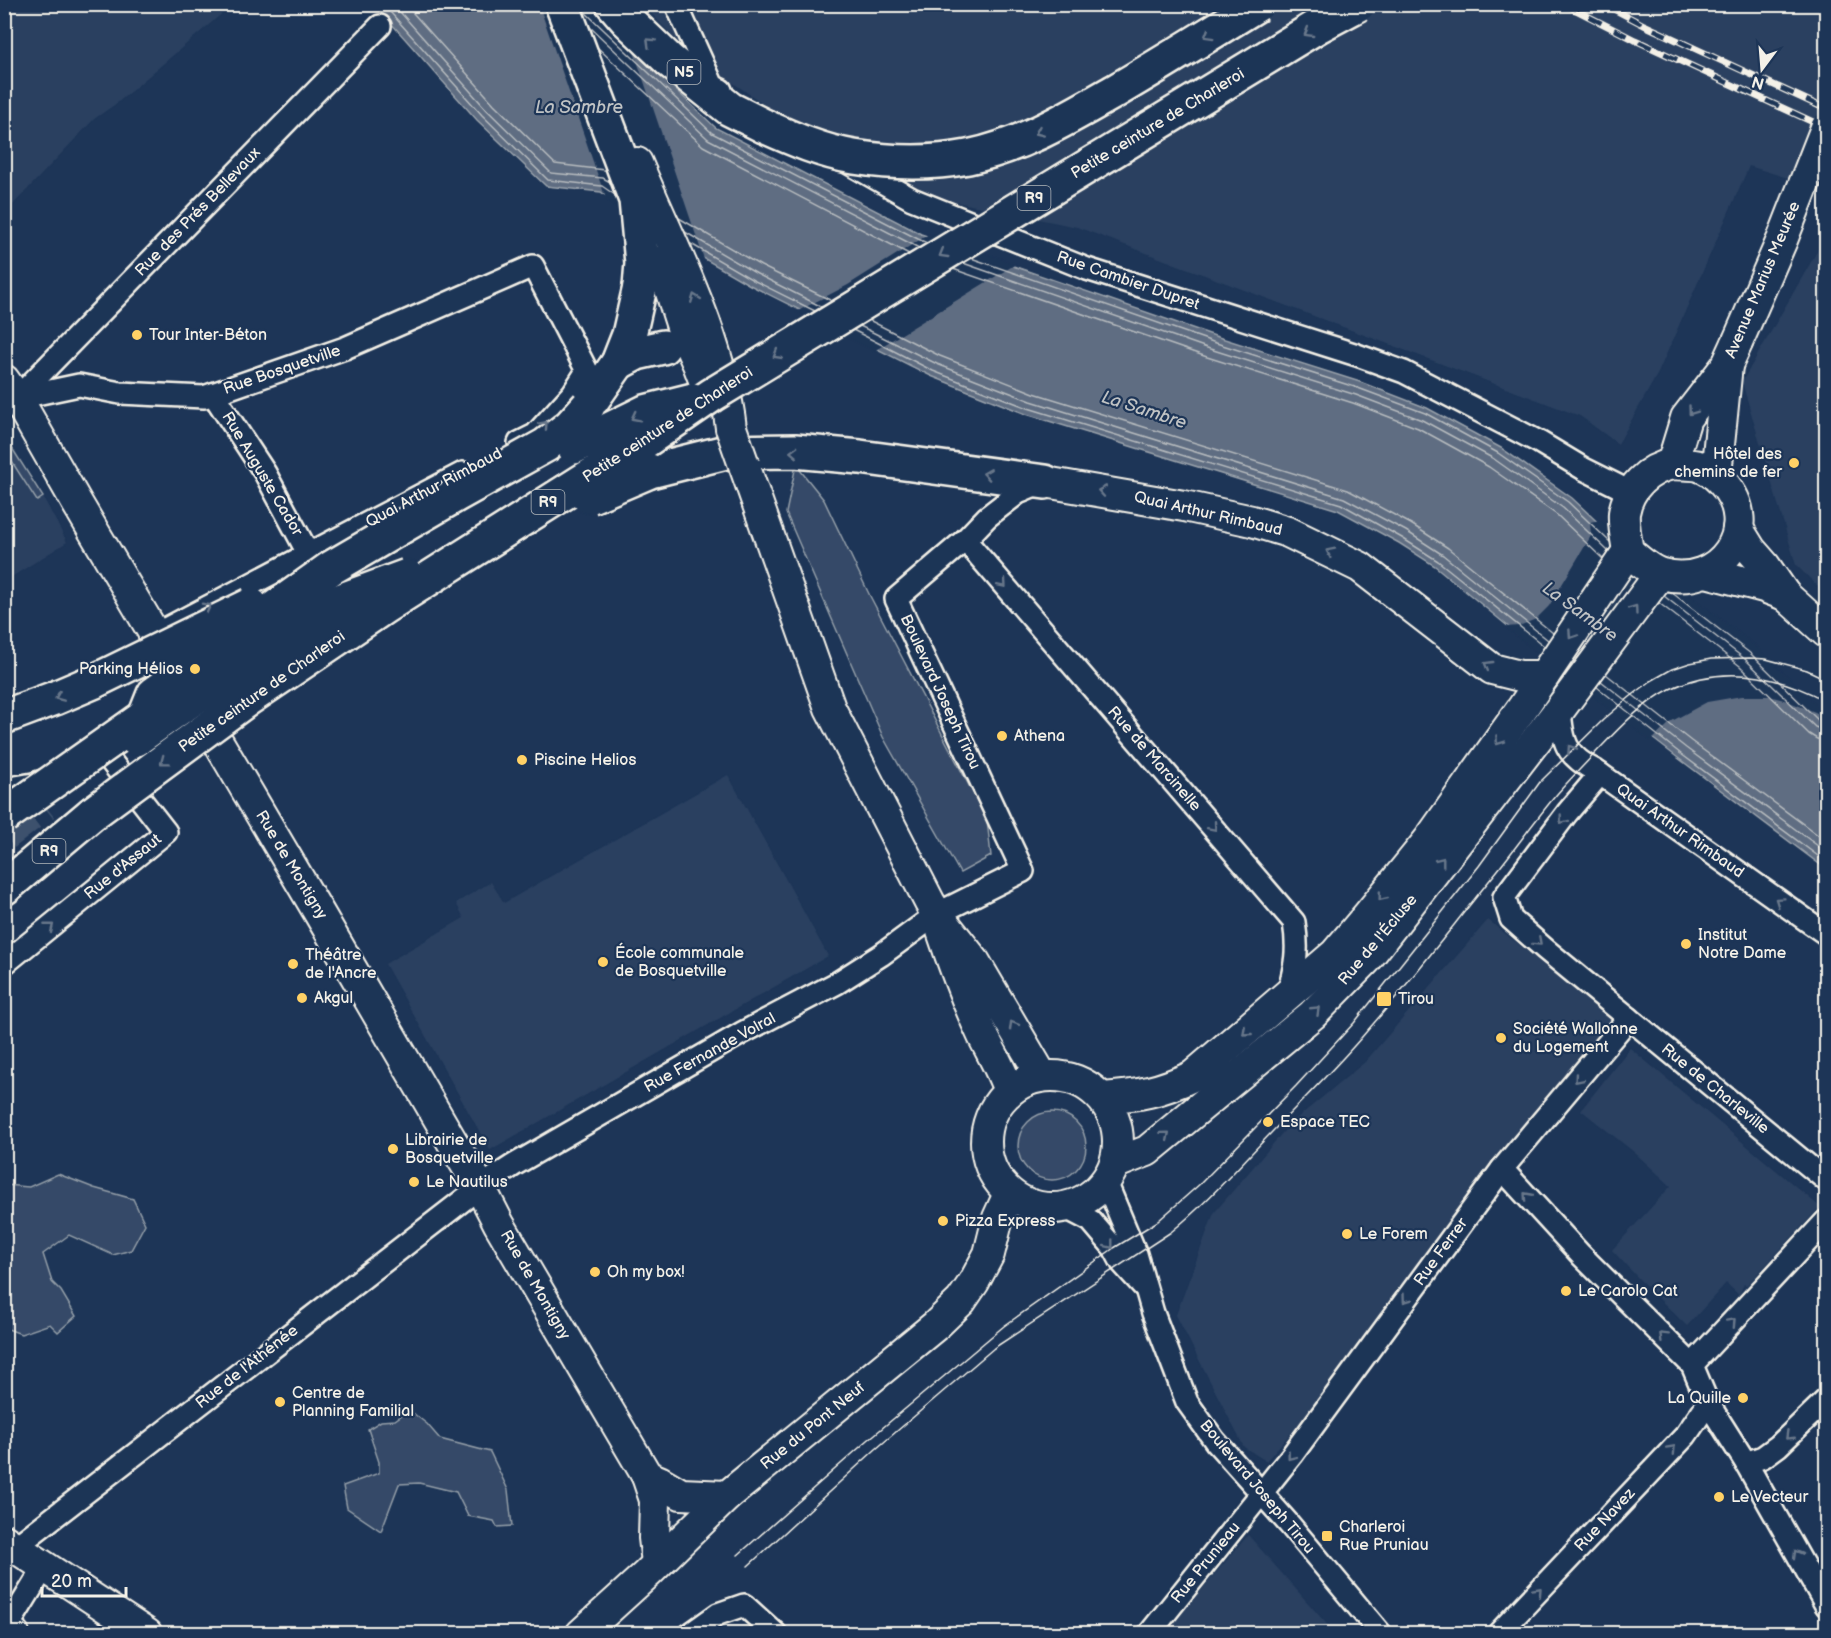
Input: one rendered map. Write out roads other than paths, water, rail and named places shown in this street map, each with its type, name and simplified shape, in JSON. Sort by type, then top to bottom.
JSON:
[{"type":"main road","points":[[562,4],[661,262],[684,333],[700,362],[728,396],[731,428],[830,708],[937,914],[956,974],[1009,1091]]},
{"type":"main road","points":[[580,4],[621,124],[689,281],[700,362]]},
{"type":"main road","name":"N5","points":[[613,4],[670,61],[730,109],[813,147],[853,157],[892,162],[968,157],[1010,145],[1043,131],[1078,113],[1258,4]]},
{"type":"main road","name":"Petite ceinture de Charleroi","points":[[4,888],[93,813],[249,698],[403,595],[638,446],[700,362],[1359,4]]},
{"type":"main road","name":"Avenue Marius Meurée","points":[[1672,464],[1686,418],[1732,354],[1782,240],[1827,128]]},
{"type":"main road","points":[[636,200],[642,263],[640,287],[629,335],[618,363],[588,406],[570,426],[546,445],[331,568],[154,694],[136,739],[334,603],[528,531],[596,493],[650,471],[726,452],[795,452],[860,457],[1045,482]]},
{"type":"main road","points":[[618,363],[637,353],[700,362]]},
{"type":"main road","name":"Avenue Marius Meurée","points":[[1716,475],[1732,354]]},
{"type":"main road","points":[[4,816],[361,562],[453,510],[645,412],[700,362]]},
{"type":"main road","name":"Rue de Montigny","points":[[11,389],[480,1187],[499,1224],[647,1476],[655,1500],[654,1538],[657,1563]]},
{"type":"main road","points":[[1684,575],[1721,562],[1733,547],[1738,528],[1737,508],[1730,490],[1716,475],[1699,466],[1672,464],[1645,476],[1629,496],[1624,512],[1626,540],[1684,575],[1764,587],[1785,595]]},
{"type":"main road","name":"Quai Arthur Rimbaud","points":[[1045,482],[1184,506],[1252,521],[1288,532],[1360,567],[1492,669],[1520,676],[1546,673]]},
{"type":"main road","points":[[1738,528],[1751,550],[1785,595],[1827,632]]},
{"type":"main road","name":"Rue de l'Écluse","points":[[1102,1098],[1148,1093],[1167,1088],[1193,1076],[1335,954],[1428,841],[1546,673],[1626,540]]},
{"type":"main road","points":[[4,717],[94,681],[305,578],[361,562]]},
{"type":"main road","name":"Rue de l'Écluse","points":[[1111,1172],[1147,1151],[1312,1015],[1366,960],[1569,698],[1684,575]]},
{"type":"main road","points":[[937,914],[975,962],[1042,1076]]},
{"type":"main road","points":[[1042,1076],[1070,1078],[1082,1082],[1102,1098],[1115,1120],[1119,1141],[1111,1172],[1099,1190],[1086,1200],[1066,1208],[1031,1206],[1009,1194],[987,1158],[984,1143],[986,1127],[992,1111],[1009,1091],[1025,1081],[1042,1076]]},
{"type":"main road","name":"Rue du Pont Neuf","points":[[581,1634],[728,1496],[935,1326],[961,1301],[989,1254],[998,1218],[1009,1194]]},
{"type":"main road","points":[[647,1476],[681,1494],[728,1496]]},
{"type":"main road","points":[[8,1547],[45,1566],[147,1634]]},
{"type":"street","name":"Rue Cambier Dupret","points":[[676,4],[713,86],[912,199],[1087,269],[1404,372],[1539,442],[1618,486],[1629,496]]},
{"type":"street","name":"Rue des Prés Bellevaux","points":[[11,389],[380,26]]},
{"type":"street","name":"Rue Bosquetville","points":[[11,389],[79,385],[120,393],[204,397],[345,348],[533,266]]},
{"type":"street","name":"Quai Arthur Rimbaud","points":[[156,634],[535,435],[573,393],[587,371],[533,266]]},
{"type":"street","name":"Rue Auguste Cador","points":[[213,394],[265,473],[309,555]]},
{"type":"street","name":"Boulevard Joseph Tirou","points":[[937,914],[1023,871],[896,599],[965,540],[987,517],[1018,493],[1045,482]]},
{"type":"street","name":"Rue de Marcinelle","points":[[965,540],[1294,922],[1297,940],[1296,963],[1287,995]]},
{"type":"street","points":[[4,789],[33,784],[106,755],[190,696]]},
{"type":"street","name":"Quai Arthur Rimbaud","points":[[1569,698],[1562,733],[1571,752],[1584,765],[1827,934]]},
{"type":"street","name":"Rue d'Assaut","points":[[4,963],[166,832],[106,755]]},
{"type":"street","name":"Rue de Charleville","points":[[1600,774],[1503,897],[1511,919],[1827,1180]]},
{"type":"street","name":"Rue Fernande Volral","points":[[480,1187],[742,1033],[837,983],[881,955],[937,914]]},
{"type":"street","name":"Rue Ferrer","points":[[1262,1493],[1502,1169],[1629,1018]]},
{"type":"street","points":[[1502,1169],[1581,1255],[1692,1365],[1708,1403],[1746,1463],[1827,1605]]},
{"type":"street","name":"Boulevard Joseph Tirou","points":[[1111,1172],[1153,1313],[1187,1402],[1215,1441],[1381,1634]]},
{"type":"street","name":"Rue de l'Athénée","points":[[8,1547],[480,1187]]},
{"type":"street","name":"Boulevard Joseph Tirou","points":[[1066,1208],[1090,1221],[1147,1291]]},
{"type":"street","points":[[1692,1365],[1827,1221]]},
{"type":"street","points":[[1746,1463],[1764,1457],[1827,1400]]},
{"type":"street","name":"Rue Navez","points":[[1498,1634],[1686,1435],[1708,1403]]},
{"type":"street","name":"Rue Prunieau","points":[[1149,1634],[1262,1493]]},
{"type":"street","points":[[8,1630],[45,1566]]},
{"type":"street","points":[[690,1634],[718,1614],[744,1605],[776,1634]]},
{"type":"water","name":"La Sambre","points":[[375,5],[586,5],[716,128],[921,234],[1215,336],[1360,382],[1427,408],[1501,448],[1572,498],[1628,551],[1755,649],[1826,720],[1826,869],[1510,628],[1435,566],[1399,543],[1338,510],[1026,414],[931,376],[750,285],[634,218],[601,192],[546,186],[477,120]]},
{"type":"tunnel","points":[[4,835],[44,804]]},
{"type":"tram line","points":[[738,1555],[868,1440],[1004,1326],[1114,1248],[1158,1221],[1201,1183],[1354,1023],[1479,866],[1540,782],[1603,720],[1630,697],[1672,669],[1711,659],[1766,659],[1807,670],[1826,679]]},
{"type":"tram line","points":[[748,1566],[876,1449],[994,1348],[1171,1232],[1198,1209],[1356,1044],[1415,974],[1557,794],[1616,731],[1642,708],[1670,689],[1690,681],[1729,675],[1769,679],[1826,701]]},
{"type":"railway","points":[[1564,4],[1635,40],[1826,128]]},
{"type":"railway","points":[[1604,4],[1644,25],[1826,109]]},
{"type":"place","name":"Tour Inter-Béton","points":[[137,335]]},
{"type":"place","name":"Hôtel des chemins de fer","points":[[1794,463]]},
{"type":"place","name":"Parking Hélios","points":[[195,669]]},
{"type":"place","name":"Athena","points":[[1002,736]]},
{"type":"place","name":"Piscine Helios","points":[[522,760]]},
{"type":"place","name":"Institut Notre Dame","points":[[1686,944]]},
{"type":"place","name":"École communale de Bosquetville","points":[[603,962]]},
{"type":"place","name":"Théâtre de l'Ancre","points":[[293,964]]},
{"type":"place","name":"Akgul","points":[[302,998]]},
{"type":"place","name":"Tirou","points":[[1384,999]]},
{"type":"place","name":"Société Wallonne du Logement","points":[[1501,1038]]},
{"type":"place","name":"Espace TEC","points":[[1268,1122]]},
{"type":"place","name":"Librairie de Bosquetville","points":[[393,1149]]},
{"type":"place","name":"Le Nautilus","points":[[414,1182]]},
{"type":"place","name":"Pizza Express","points":[[943,1221]]},
{"type":"place","name":"Le Forem","points":[[1347,1234]]},
{"type":"place","name":"Oh my box!","points":[[595,1272]]},
{"type":"place","name":"Le Carolo Cat","points":[[1566,1291]]},
{"type":"place","name":"La Quille","points":[[1743,1398]]},
{"type":"place","name":"Centre de Planning Familial","points":[[280,1402]]},
{"type":"place","name":"Le Vecteur","points":[[1719,1497]]},
{"type":"place","name":"Charleroi Rue Pruniau","points":[[1327,1536]]}]
